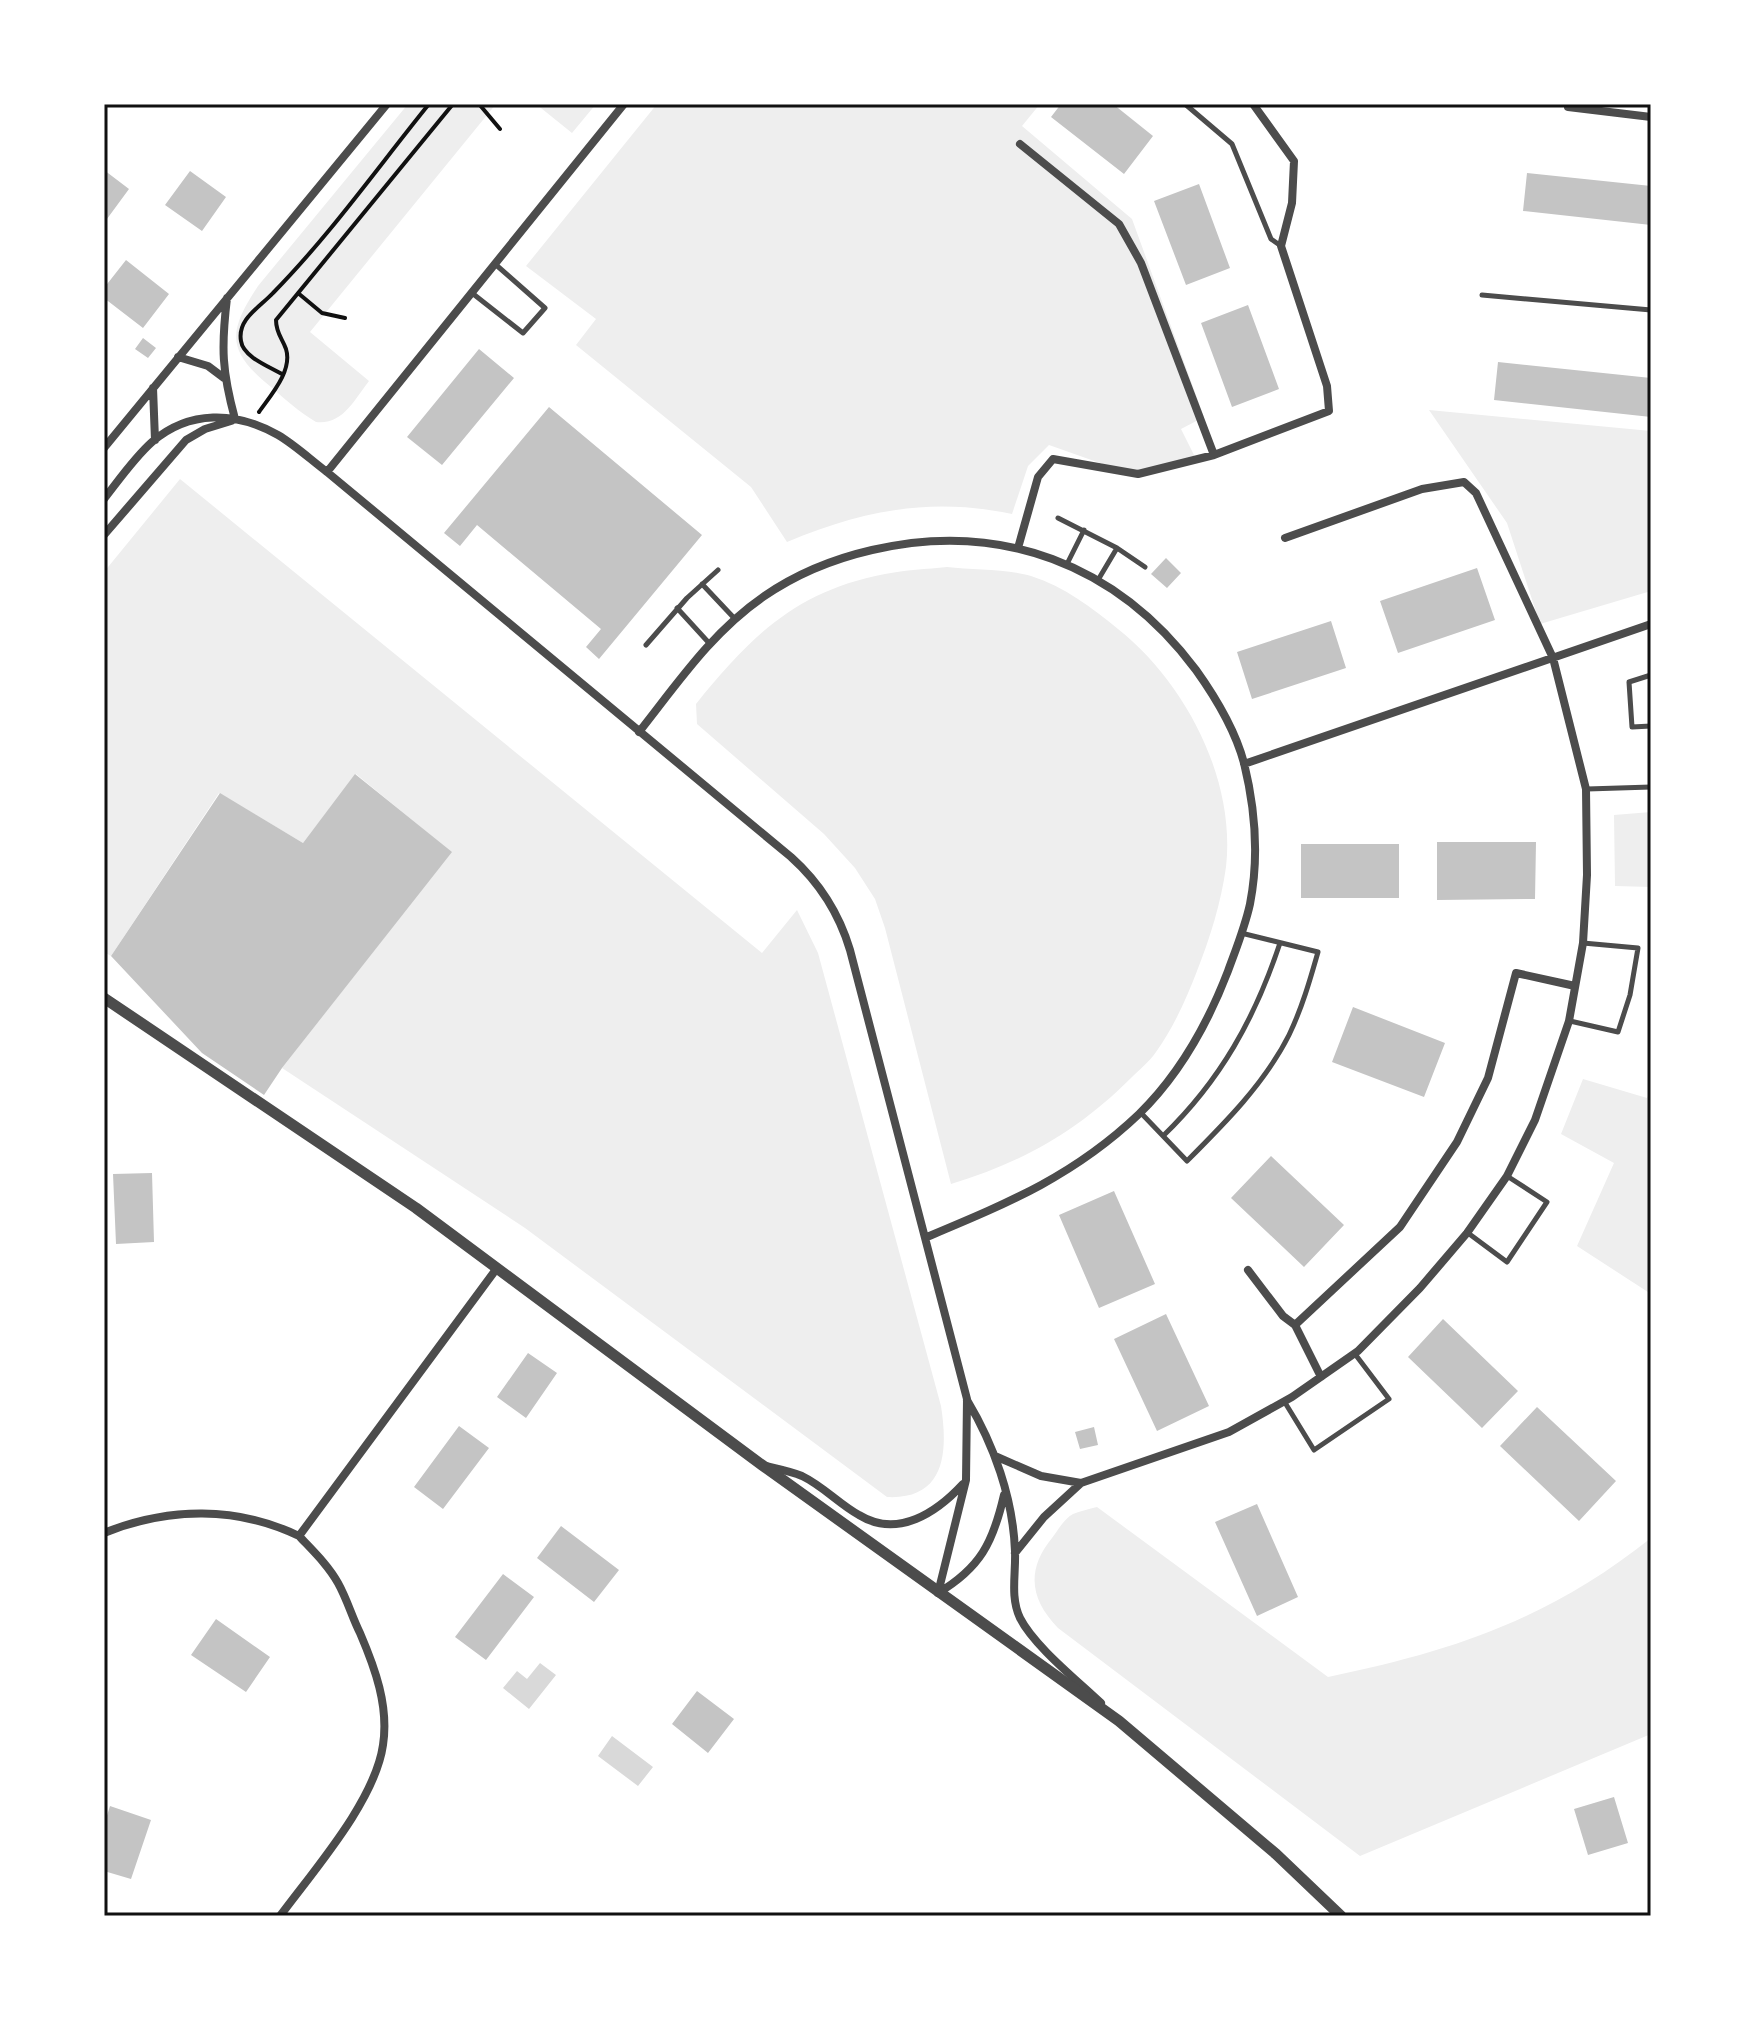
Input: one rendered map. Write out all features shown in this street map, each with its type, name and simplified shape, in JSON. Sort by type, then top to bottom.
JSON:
[{"type":"street","points":[[104,448],[387,104]]},
{"type":"street","points":[[327,472],[624,104]]},
{"type":"street","points":[[1018,548],[1038,477],[1053,459],[1138,474],[1214,455],[1329,411],[1327,386],[1281,246],[1292,203],[1294,161],[1253,104]]},
{"type":"street","points":[[1568,107],[1651,117]]},
{"type":"street","points":[[1020,144],[1119,224],[1141,263],[1214,455]]},
{"type":"street","points":[[227,298],[222,343],[224,378],[235,419]]},
{"type":"street","points":[[178,357],[208,366],[224,378]]},
{"type":"street","points":[[153,387],[155,440]]},
{"type":"street","points":[[104,499],[155,440],[184,422],[205,416],[235,419],[283,439],[327,472],[801,865],[819,885],[836,913],[850,950],[967,1399],[966,1480],[938,1593]]},
{"type":"street","points":[[104,535],[186,440],[205,429],[235,419]]},
{"type":"street","points":[[1015,1553],[1044,1517],[1081,1483],[1229,1432],[1284,1401],[1355,1354],[1420,1288],[1467,1233],[1507,1176],[1535,1120],[1569,1021],[1583,943],[1587,875],[1586,789],[1553,658],[1476,493],[1464,482],[1422,489],[1285,538]]},
{"type":"street","points":[[639,732],[710,644],[735,619],[790,580],[860,553],[911,542],[941,540],[976,541],[1018,548],[1067,564],[1123,595],[1187,658],[1222,710],[1244,764],[1253,820],[1254,857],[1250,903],[1241,933],[1219,993],[1200,1031],[1173,1074],[1141,1112],[1102,1145],[1054,1179],[1014,1200],[927,1237]]},
{"type":"street","points":[[1244,764],[1651,625]]},
{"type":"street","points":[[1295,1325],[1400,1227],[1457,1142],[1488,1078],[1516,973],[1575,986]]},
{"type":"street","points":[[104,998],[416,1208],[762,1465],[1119,1721]]},
{"type":"street","points":[[299,1536],[497,1268]]},
{"type":"street","points":[[1248,1270],[1283,1316],[1295,1325],[1321,1377]]},
{"type":"street","points":[[967,1399],[988,1436],[1005,1491],[1015,1553],[1015,1598],[1022,1622],[1037,1641],[1119,1721],[1276,1854],[1341,1916]]},
{"type":"street","points":[[995,1456],[1041,1476],[1081,1483]]},
{"type":"street","points":[[762,1465],[804,1477],[858,1515],[886,1524],[908,1522],[927,1514],[944,1503],[966,1480]]},
{"type":"street","points":[[938,1593],[960,1580],[978,1562],[993,1534],[1005,1491]]},
{"type":"street","points":[[104,1533],[130,1522],[160,1516],[223,1513],[276,1525],[299,1536],[321,1559],[338,1584],[377,1676],[383,1708],[383,1743],[380,1760],[365,1796],[280,1916]]},
{"type":"lane","points":[[1185,104],[1232,144],[1271,239],[1281,246]]},
{"type":"lane","points":[[472,293],[523,333],[545,308],[495,264]]},
{"type":"lane","points":[[1482,295],[1651,310]]},
{"type":"lane","points":[[1058,518],[1117,548],[1145,567]]},
{"type":"lane","points":[[1067,564],[1084,530]]},
{"type":"lane","points":[[1098,580],[1117,548]]},
{"type":"lane","points":[[646,645],[677,608],[718,570]]},
{"type":"lane","points":[[702,584],[735,619]]},
{"type":"lane","points":[[677,608],[710,644]]},
{"type":"lane","points":[[1651,675],[1629,682],[1632,727],[1651,726]]},
{"type":"lane","points":[[1586,789],[1651,787]]},
{"type":"lane","points":[[1141,1112],[1187,1161],[1237,1109],[1283,1045],[1304,1001],[1318,952],[1241,933]]},
{"type":"lane","points":[[1163,1136],[1187,1112],[1231,1054],[1265,989],[1280,943]]},
{"type":"lane","points":[[1569,1021],[1618,1032],[1630,995],[1638,948],[1583,943]]},
{"type":"lane","points":[[1467,1233],[1507,1262],[1536,1222],[1547,1202],[1507,1176]]},
{"type":"lane","points":[[1284,1401],[1314,1450],[1389,1399],[1355,1354]]},
{"type":"path","points":[[282,374],[244,350],[240,339],[242,326],[252,312],[290,276],[429,104]]},
{"type":"path","points":[[251,424],[282,374],[288,358],[285,345],[276,332],[276,320],[453,104]]},
{"type":"path","points":[[479,104],[500,129]]},
{"type":"path","points":[[298,293],[322,313],[345,318]]},
{"type":"shaded area","points":[[408,104],[496,104],[310,332],[369,381],[341,415],[334,420],[316,422],[287,401],[246,363],[236,341],[237,329],[258,286]]},
{"type":"shaded area","points":[[536,104],[596,104],[572,133]]},
{"type":"shaded area","points":[[657,104],[1040,104],[1022,126],[1132,219],[1204,417],[1181,429],[1195,457],[1131,474],[1049,445],[1028,466],[1012,514],[953,507],[898,510],[843,522],[787,542],[751,487],[576,345],[596,319],[526,266]]},
{"type":"shaded area","points":[[1429,410],[1651,431],[1651,591],[1540,624],[1507,523]]},
{"type":"shaded area","points":[[180,479],[762,953],[797,910],[818,953],[941,1406],[943,1455],[939,1470],[921,1490],[907,1496],[887,1497],[525,1228],[282,1068],[451,852],[356,774],[303,843],[219,793],[111,956],[104,952],[104,572]]},
{"type":"shaded area","points":[[947,567],[1012,572],[1043,581],[1088,605],[1142,651],[1165,676],[1201,735],[1223,800],[1227,834],[1224,880],[1211,933],[1184,1002],[1153,1056],[1091,1114],[1048,1143],[1002,1166],[951,1184],[875,899],[855,868],[824,834],[697,724],[696,704],[757,637],[801,605],[854,582],[893,573]]},
{"type":"shaded area","points":[[1651,812],[1651,887],[1615,886],[1614,815]]},
{"type":"shaded area","points":[[1583,1079],[1647,1098],[1651,1090],[1651,1294],[1577,1246],[1614,1163],[1561,1134]]},
{"type":"shaded area","points":[[1097,1507],[1328,1677],[1417,1656],[1498,1628],[1575,1590],[1651,1538],[1651,1734],[1360,1856],[1058,1628],[1049,1617],[1037,1595],[1035,1573],[1038,1561],[1067,1519]]},
{"type":"shaded area","points":[[540,1663],[556,1675],[529,1709],[503,1688],[517,1671],[527,1679]]},
{"type":"shaded area","points":[[612,1736],[653,1767],[638,1786],[598,1756]]},
{"type":"building","points":[[1061,104],[1113,104],[1153,136],[1124,174],[1051,117]]},
{"type":"building","points":[[104,170],[129,189],[104,223]]},
{"type":"building","points":[[190,171],[226,197],[202,231],[165,205]]},
{"type":"building","points":[[1527,173],[1651,186],[1651,225],[1523,211]]},
{"type":"building","points":[[1199,184],[1230,268],[1186,285],[1154,201]]},
{"type":"building","points":[[126,260],[169,294],[143,328],[104,298],[104,288]]},
{"type":"building","points":[[1248,305],[1279,389],[1232,407],[1201,323]]},
{"type":"building","points":[[143,338],[156,348],[148,358],[135,349]]},
{"type":"building","points":[[479,349],[514,378],[442,465],[407,437]]},
{"type":"building","points":[[1498,362],[1651,378],[1651,417],[1494,400]]},
{"type":"building","points":[[549,407],[702,535],[599,659],[586,647],[601,629],[477,525],[460,546],[444,533]]},
{"type":"building","points":[[1166,558],[1181,573],[1167,588],[1151,574]]},
{"type":"building","points":[[1477,568],[1495,620],[1398,653],[1380,601]]},
{"type":"building","points":[[1331,621],[1346,668],[1252,699],[1237,652]]},
{"type":"building","points":[[355,774],[452,852],[264,1095],[202,1053],[111,956],[220,793],[303,843]]},
{"type":"building","points":[[1437,842],[1536,842],[1535,899],[1437,900]]},
{"type":"building","points":[[1301,844],[1399,844],[1399,898],[1301,898]]},
{"type":"building","points":[[1353,1007],[1445,1043],[1424,1097],[1332,1062]]},
{"type":"building","points":[[1271,1156],[1344,1225],[1304,1267],[1231,1198]]},
{"type":"building","points":[[152,1173],[154,1242],[116,1244],[113,1174]]},
{"type":"building","points":[[1114,1191],[1155,1284],[1099,1308],[1059,1215]]},
{"type":"building","points":[[1166,1314],[1209,1406],[1157,1431],[1114,1339]]},
{"type":"building","points":[[1443,1319],[1518,1391],[1482,1428],[1408,1357]]},
{"type":"building","points":[[528,1353],[557,1373],[526,1418],[497,1397]]},
{"type":"building","points":[[1537,1407],[1616,1481],[1579,1521],[1500,1446]]},
{"type":"building","points":[[459,1426],[489,1448],[443,1509],[414,1487]]},
{"type":"building","points":[[1094,1427],[1098,1445],[1080,1449],[1075,1432]]},
{"type":"building","points":[[1257,1504],[1298,1597],[1257,1616],[1215,1522]]},
{"type":"building","points":[[561,1526],[619,1570],[594,1602],[537,1558]]},
{"type":"building","points":[[503,1574],[534,1597],[486,1660],[455,1637]]},
{"type":"building","points":[[216,1619],[270,1657],[246,1692],[191,1655]]},
{"type":"building","points":[[697,1691],[734,1719],[708,1753],[672,1724]]},
{"type":"building","points":[[1614,1797],[1628,1843],[1588,1855],[1574,1809]]},
{"type":"building","points":[[110,1806],[151,1820],[131,1879],[104,1871],[104,1825]]}]
